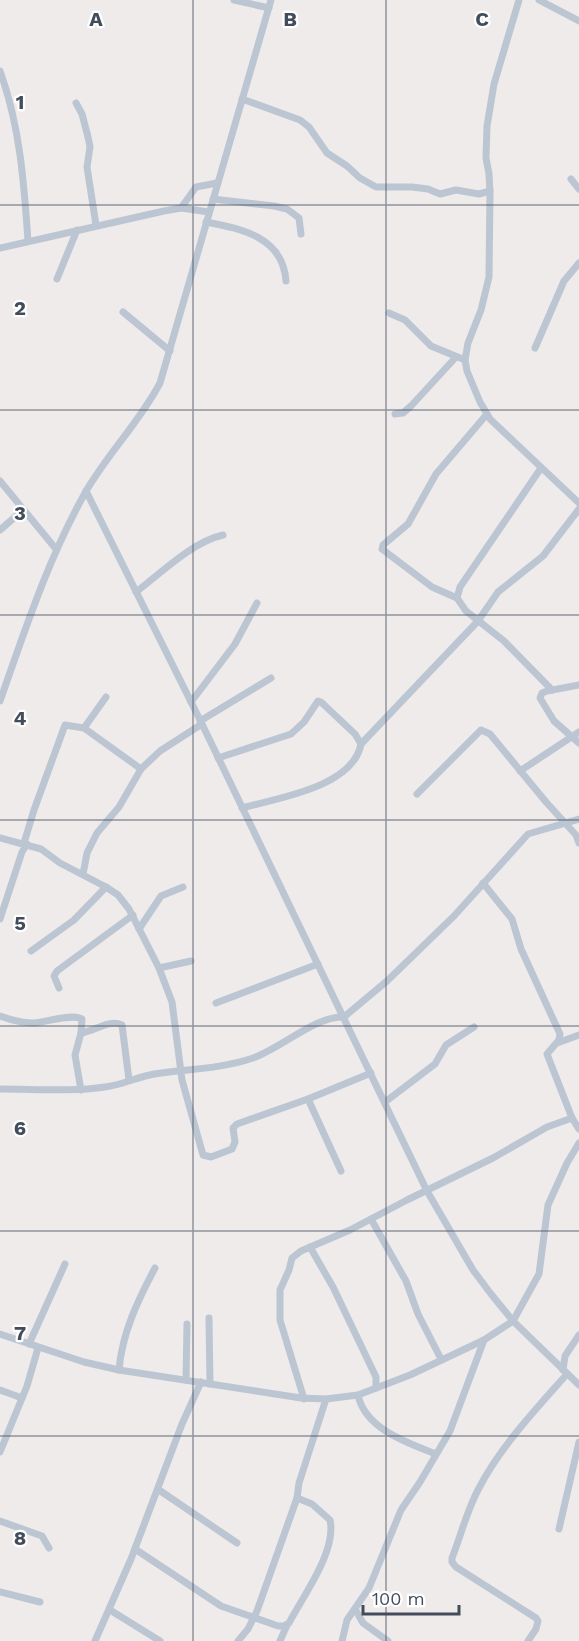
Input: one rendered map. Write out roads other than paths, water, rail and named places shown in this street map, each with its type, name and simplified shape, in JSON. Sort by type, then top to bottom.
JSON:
[{"type":"street","points":[[234,0],[269,8]]},
{"type":"street","points":[[0,701],[40,585],[56,549],[86,491],[110,453],[140,417],[160,383],[271,0]]},
{"type":"street","points":[[519,0],[494,84],[487,126],[486,158],[490,191],[489,277],[481,310],[468,343],[465,360],[470,378],[487,414],[579,503]]},
{"type":"street","points":[[539,0],[579,21]]},
{"type":"street","points":[[0,70],[20,143],[28,241]]},
{"type":"street","points":[[242,99],[300,120],[309,127],[327,153],[360,178],[376,186],[412,187],[428,189],[440,194],[456,190],[479,194],[490,191]]},
{"type":"street","points":[[76,102],[86,125],[90,147],[87,167],[96,225]]},
{"type":"street","points":[[571,179],[579,189]]},
{"type":"street","points":[[181,208],[196,187],[217,183]]},
{"type":"street","points":[[213,199],[287,209],[299,218],[301,234]]},
{"type":"street","points":[[0,248],[181,208],[209,212]]},
{"type":"street","points":[[206,222],[236,228],[265,242],[284,266],[286,281]]},
{"type":"street","points":[[57,279],[77,230]]},
{"type":"street","points":[[535,348],[564,281],[579,263]]},
{"type":"street","points":[[123,312],[170,351]]},
{"type":"street","points":[[389,313],[405,321],[431,346],[465,360]]},
{"type":"street","points":[[395,414],[403,413],[411,406],[456,357]]},
{"type":"street","points":[[487,414],[439,469],[408,524],[382,547],[386,553],[432,587],[457,598],[461,606],[504,640],[552,690]]},
{"type":"street","points":[[457,598],[460,587],[541,468]]},
{"type":"street","points":[[0,481],[56,549]]},
{"type":"street","points":[[86,491],[191,702],[427,1191],[473,1270],[513,1321],[579,1385]]},
{"type":"street","points":[[242,808],[306,790],[337,777],[354,760],[361,744],[478,621],[498,592],[543,556],[579,509]]},
{"type":"street","points":[[0,530],[23,510]]},
{"type":"street","points":[[136,592],[209,538],[223,535]]},
{"type":"street","points":[[191,702],[235,644],[257,603]]},
{"type":"street","points":[[83,874],[87,853],[94,838],[122,803],[141,769],[171,743],[271,678]]},
{"type":"street","points":[[579,685],[542,693],[540,700],[554,721],[575,733],[579,743]]},
{"type":"street","points":[[0,919],[64,728],[68,724],[78,729],[84,728],[106,697]]},
{"type":"street","points":[[218,758],[291,734],[304,722],[318,701],[355,734],[361,744]]},
{"type":"street","points":[[84,728],[141,769]]},
{"type":"street","points":[[417,794],[481,730],[490,734],[576,835],[579,843]]},
{"type":"street","points":[[520,771],[575,733]]},
{"type":"street","points":[[0,1089],[81,1090],[116,1085],[155,1074],[182,1072],[253,1058],[267,1052],[325,1020],[344,1017],[387,981],[454,916],[528,834],[579,819],[576,835]]},
{"type":"street","points":[[0,838],[41,849],[60,863],[106,887],[124,902],[133,915],[159,968],[172,1002],[182,1072],[201,1151],[207,1157],[232,1149],[235,1142],[233,1128],[237,1124],[308,1099],[371,1072]]},
{"type":"street","points":[[483,883],[512,919],[521,949],[560,1034],[557,1043],[547,1054],[572,1118],[579,1129]]},
{"type":"street","points":[[31,951],[74,920],[106,887]]},
{"type":"street","points":[[139,928],[161,896],[183,887]]},
{"type":"street","points":[[59,988],[54,976],[57,971],[133,915]]},
{"type":"street","points":[[159,968],[191,961]]},
{"type":"street","points":[[216,1003],[318,964]]},
{"type":"street","points":[[0,1016],[35,1023],[78,1016],[82,1019],[81,1034],[75,1055],[81,1090]]},
{"type":"street","points":[[81,1034],[94,1031],[110,1023],[122,1025],[129,1080]]},
{"type":"street","points":[[385,1102],[435,1064],[446,1045],[474,1027]]},
{"type":"street","points":[[557,1043],[579,1035]]},
{"type":"street","points":[[308,1099],[341,1171]]},
{"type":"street","points":[[304,1398],[284,1336],[279,1310],[280,1290],[290,1270],[292,1258],[310,1247],[493,1158],[547,1127],[572,1118]]},
{"type":"street","points":[[0,1334],[84,1362],[119,1370],[304,1398],[326,1399],[358,1395],[484,1340],[513,1321],[539,1274],[548,1205],[579,1143]]},
{"type":"street","points":[[371,1219],[406,1281],[418,1314],[441,1359]]},
{"type":"street","points":[[310,1247],[333,1287],[376,1377],[376,1388]]},
{"type":"street","points":[[29,1344],[65,1264]]},
{"type":"street","points":[[119,1370],[122,1346],[136,1303],[155,1268]]},
{"type":"street","points":[[209,1318],[210,1384]]},
{"type":"street","points":[[186,1380],[187,1324]]},
{"type":"street","points":[[528,1641],[536,1629],[538,1621],[536,1618],[456,1567],[452,1558],[470,1507],[487,1474],[565,1372],[568,1350],[579,1335]]},
{"type":"street","points":[[342,1641],[347,1620],[369,1588],[401,1510],[436,1455],[454,1420],[484,1340]]},
{"type":"street","points":[[0,1452],[22,1398],[38,1347]]},
{"type":"street","points":[[376,1377],[387,1384]]},
{"type":"street","points":[[95,1641],[110,1610],[159,1490],[182,1424],[201,1383]]},
{"type":"street","points":[[0,1390],[22,1398]]},
{"type":"street","points":[[358,1395],[364,1411],[381,1427],[394,1436],[436,1455]]},
{"type":"street","points":[[238,1641],[254,1618],[297,1497],[299,1483],[326,1399]]},
{"type":"street","points":[[559,1529],[579,1442]]},
{"type":"street","points":[[159,1490],[237,1543]]},
{"type":"street","points":[[280,1641],[324,1558],[330,1542],[330,1520],[312,1504],[297,1497]]},
{"type":"street","points":[[0,1521],[42,1536],[49,1548]]},
{"type":"street","points":[[135,1549],[221,1606],[278,1626],[287,1625]]},
{"type":"street","points":[[0,1592],[40,1602]]},
{"type":"street","points":[[355,1609],[363,1623],[388,1641]]},
{"type":"street","points":[[110,1610],[160,1641]]}]
